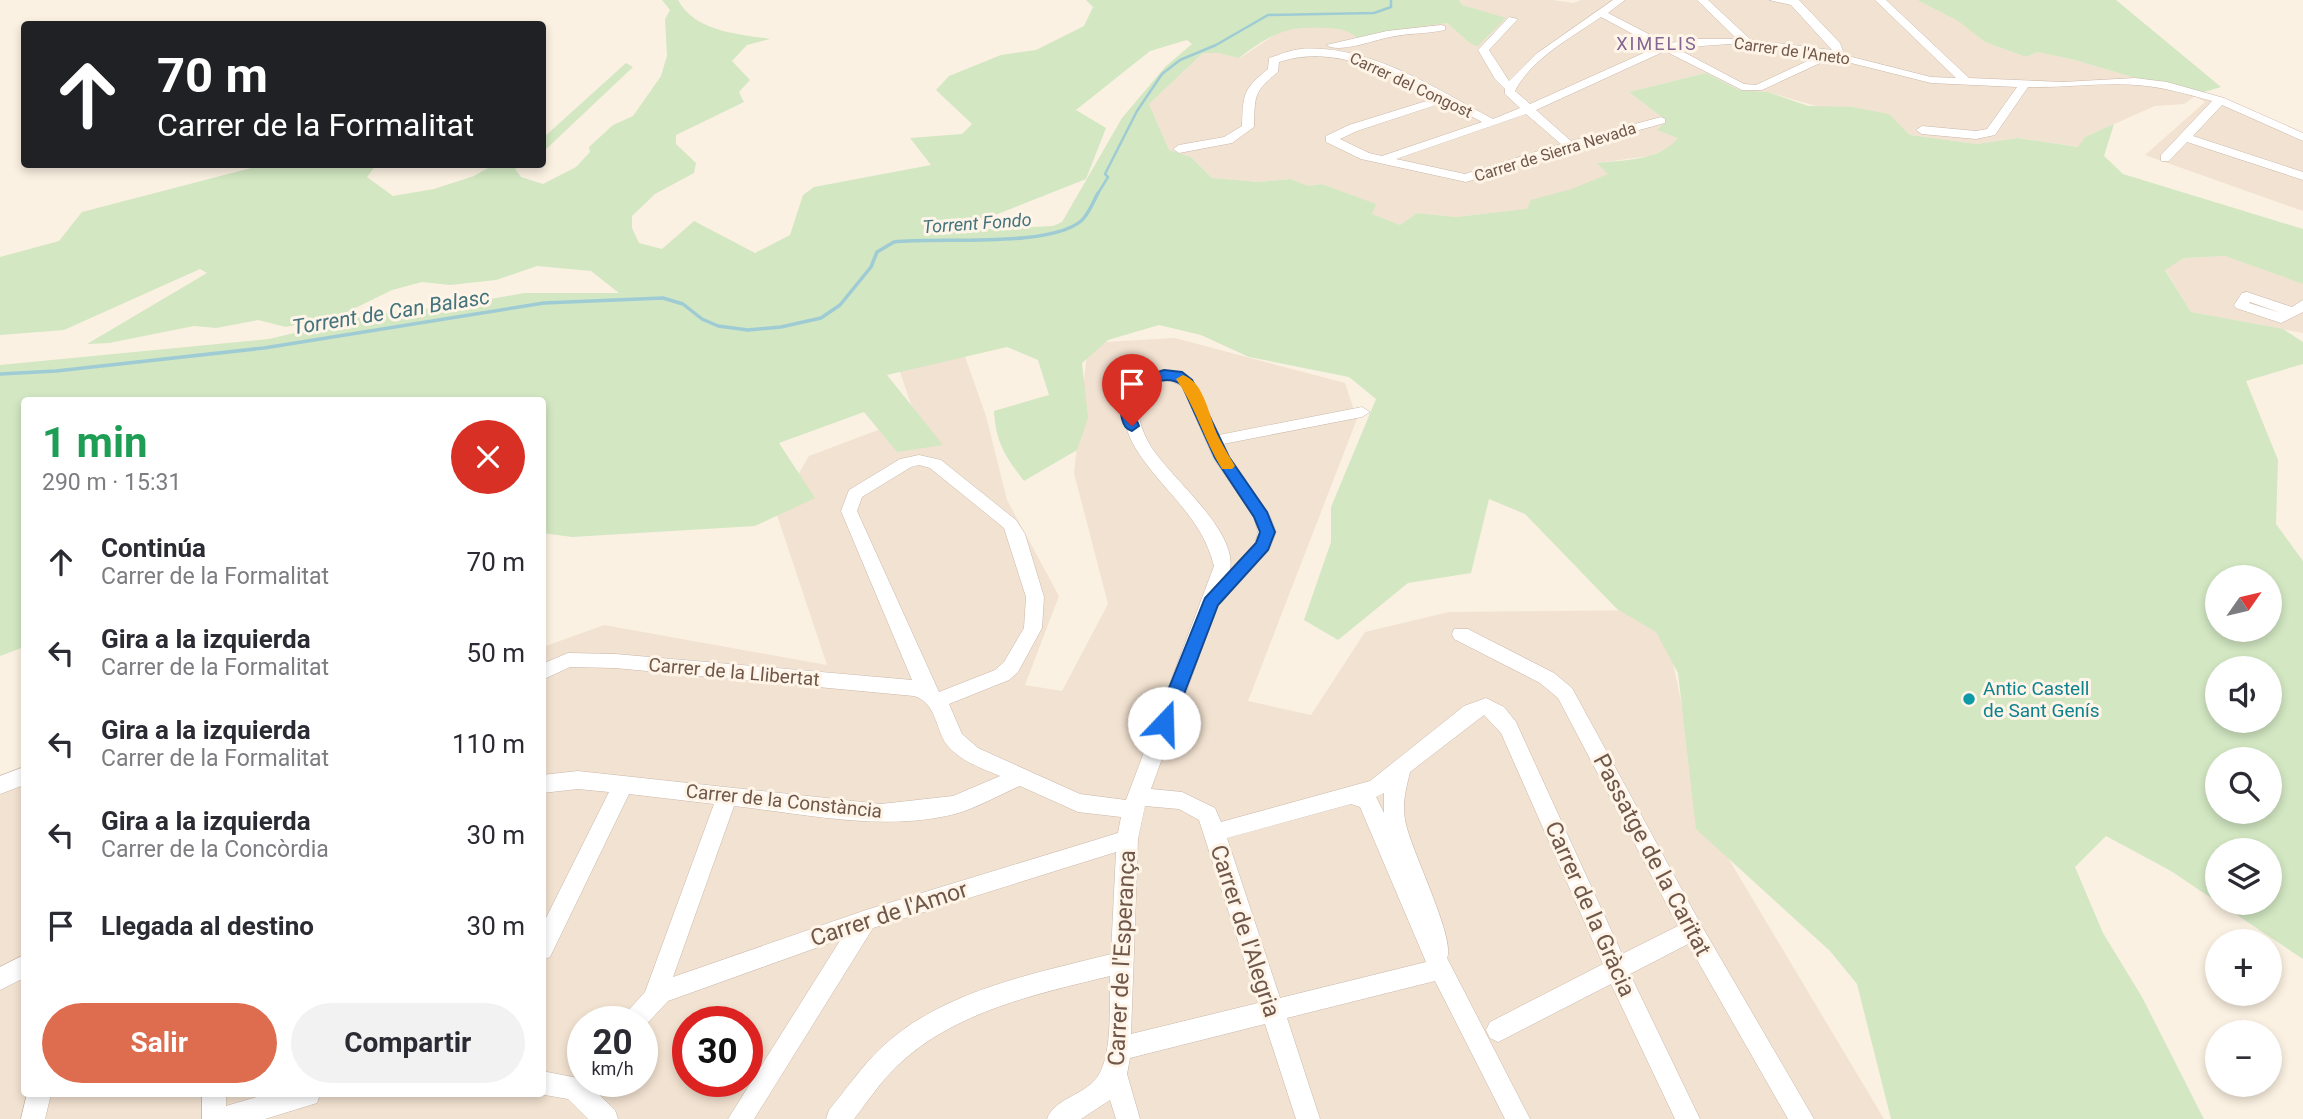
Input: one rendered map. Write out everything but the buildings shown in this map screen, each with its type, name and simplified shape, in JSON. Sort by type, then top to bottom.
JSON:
[{"type":"street","points":[[1510,90],[1531,62],[1620,0]]},
{"type":"street","points":[[1702,0],[1748,43]]},
{"type":"street","points":[[1601,13],[1742,87],[1758,88],[1838,51],[1836,45],[1794,1],[1774,0]]},
{"type":"street","points":[[1880,0],[1967,82]]},
{"type":"street","points":[[1513,19],[1483,50],[1499,77],[1527,110],[1569,145]]},
{"type":"street","points":[[1179,149],[1228,140],[1248,127],[1249,96],[1253,87],[1274,70],[1273,60],[1278,57],[1276,52],[1441,28]]},
{"type":"street","name":"Carrer de l'Aneto","points":[[1382,160],[1527,110],[1665,47],[1689,42],[1748,43],[1836,54],[1931,80],[2063,85],[2135,81],[2167,85],[2220,100],[2303,137]]},
{"type":"street","name":"Carrer del Congost","points":[[1278,57],[1296,52],[1348,54],[1492,123]]},
{"type":"street","points":[[1922,130],[1976,135],[1991,132],[2024,84]]},
{"type":"street","name":"Carrer de Sierra Nevada","points":[[1443,99],[1344,131],[1330,139],[1355,152],[1382,160],[1466,178],[1569,145],[1661,121]]},
{"type":"street","points":[[2165,158],[2220,100]]},
{"type":"street","points":[[2184,137],[2303,176]]},
{"type":"street","name":"Carrer de l'Esperança","points":[[1128,1119],[1115,1074],[1119,1049],[1127,839],[1134,803],[1223,566],[1215,535],[1140,445],[1128,416],[1128,398],[1137,386],[1151,379],[1164,374],[1178,375],[1188,383],[1213,441]]},
{"type":"street","points":[[1211,602],[1263,546],[1268,532],[1262,516],[1213,441],[1362,412]]},
{"type":"street","name":"Carrer de l'Alegria","points":[[932,697],[1002,676],[1011,667],[1033,628],[1035,597],[1016,534],[1010,524],[935,464],[919,460],[906,463],[855,494],[849,511],[932,697],[941,706],[954,739],[971,754],[1078,803],[1182,801],[1197,806],[1208,814],[1308,1119]]},
{"type":"street","name":"Passatge de la Caritat","points":[[1461,634],[1547,678],[1565,693],[1692,930],[1802,1119]]},
{"type":"street","name":"Carrer de la Llibertat","points":[[546,671],[568,660],[615,661],[914,688],[932,697]]},
{"type":"street","name":"Carrer de la Gràcia","points":[[1400,772],[1471,712],[1486,706],[1497,712],[1509,728],[1616,969],[1688,1119]]},
{"type":"street","points":[[1213,833],[1376,788],[1400,772]]},
{"type":"street","points":[[1400,772],[1393,802],[1396,827],[1435,929],[1443,968]]},
{"type":"street","points":[[0,785],[21,777]]},
{"type":"street","name":"Carrer de la Constància","points":[[546,784],[578,780],[881,813],[955,804],[1019,777]]},
{"type":"street","points":[[546,942],[623,785]]},
{"type":"street","points":[[1352,795],[1368,801],[1416,916],[1518,1119]]},
{"type":"street","points":[[648,1006],[654,999],[727,796]]},
{"type":"street","name":"Carrer de l'Amor","points":[[654,999],[660,993],[866,920],[1127,839]]},
{"type":"street","points":[[740,1119],[866,920]]},
{"type":"street","points":[[1498,1030],[1692,930]]},
{"type":"street","points":[[838,1119],[895,1050],[961,1009],[1019,989],[1123,962]]},
{"type":"street","points":[[0,979],[21,968]]},
{"type":"street","points":[[1119,1049],[1443,968]]},
{"type":"street","points":[[1059,1119],[1102,1091],[1115,1074]]},
{"type":"street","points":[[546,1083],[567,1083]]},
{"type":"street","points":[[33,1119],[37,1097]]},
{"type":"street","points":[[214,1097],[214,1119]]},
{"type":"street","points":[[223,1119],[298,1097]]},
{"type":"street","points":[[586,1097],[599,1118]]},
{"type":"shaded area","points":[[1459,0],[1553,0],[1573,3],[1581,0],[1917,0],[1958,21],[1985,42],[2026,57],[2037,52],[2132,77],[2204,92],[2303,133],[2303,211],[2145,155],[2205,102],[2195,96],[2184,104],[2155,106],[2085,137],[2079,147],[2018,138],[1977,144],[1910,135],[1888,114],[1853,107],[1823,108],[1768,92],[1739,90],[1706,73],[1629,92],[1667,121],[1678,138],[1670,148],[1649,156],[1598,163],[1609,174],[1528,209],[1456,217],[1417,213],[1400,225],[1371,214],[1375,204],[1322,184],[1308,186],[1290,179],[1259,182],[1212,178],[1191,157],[1169,150],[1149,104],[1203,53],[1219,53],[1240,58],[1282,30],[1301,26],[1347,29],[1357,38],[1447,23],[1471,44],[1506,19],[1462,5]]},
{"type":"shaded area","points":[[2225,256],[2303,284],[2303,333],[2191,312],[2165,269],[2184,258]]},
{"type":"shaded area","points":[[1175,338],[1345,383],[1357,419],[1248,701],[1311,715],[1365,632],[1449,612],[1662,610],[1706,821],[1884,1119],[0,1119],[0,777],[21,769],[21,1097],[546,1097],[546,646],[604,625],[827,665],[776,512],[809,456],[915,416],[898,366],[962,348],[986,416],[1007,500],[1059,596],[1025,685],[1062,691],[1108,604],[1074,473],[1088,343]]},
{"type":"green space","points":[[662,0],[678,0],[695,19],[719,30],[770,39],[747,45],[732,61],[750,80],[739,92],[744,102],[676,135],[676,144],[696,163],[694,173],[655,194],[632,216],[632,228],[639,243],[662,249],[694,221],[755,253],[790,235],[803,195],[814,187],[931,165],[910,138],[962,134],[972,124],[936,90],[949,76],[1001,55],[1036,50],[1084,26],[1093,7],[1086,0],[1459,0],[1462,5],[1506,18],[1478,46],[1471,44],[1447,23],[1357,38],[1347,31],[1336,29],[1313,27],[1290,30],[1270,37],[1239,58],[1219,53],[1203,53],[1149,104],[1169,150],[1191,157],[1212,178],[1259,182],[1290,179],[1308,186],[1322,184],[1376,204],[1372,214],[1400,225],[1417,213],[1456,217],[1527,209],[1531,200],[1572,189],[1608,174],[1597,163],[1640,158],[1661,151],[1678,138],[1657,130],[1667,121],[1629,92],[1706,73],[1739,90],[1768,92],[1808,106],[1853,107],[1889,114],[1910,135],[1977,144],[2018,138],[2078,147],[2085,137],[2114,124],[2104,156],[2123,174],[2303,229],[2303,284],[2225,256],[2184,258],[2165,270],[2191,312],[2283,329],[2303,342],[2303,364],[2246,381],[2278,460],[2276,524],[2303,561],[2303,959],[2282,945],[2282,929],[2258,929],[2237,915],[2282,915],[2282,838],[2205,838],[2205,894],[2171,871],[2106,836],[2075,867],[2103,933],[2142,997],[2204,1119],[1891,1119],[1857,984],[1830,951],[1696,829],[1678,673],[1656,632],[1617,609],[1525,514],[1489,499],[1471,573],[1408,583],[1338,640],[1304,620],[1331,542],[1331,507],[1376,399],[1349,377],[1249,357],[1201,335],[1159,325],[1108,340],[1082,363],[1088,418],[1077,450],[1024,481],[1003,449],[994,411],[1049,395],[1038,360],[1007,347],[887,375],[943,445],[897,452],[864,412],[779,443],[815,498],[755,526],[572,537],[546,533],[546,397],[21,397],[21,648],[0,656],[0,365],[269,339],[374,314],[452,306],[524,293],[619,293],[591,271],[537,266],[496,280],[450,285],[422,282],[392,290],[339,316],[286,327],[258,320],[216,328],[194,326],[109,343],[87,344],[207,273],[200,269],[64,330],[0,335],[0,257],[59,241],[82,212],[251,168],[374,168],[367,177],[393,196],[434,189],[474,176],[488,168],[517,168],[521,177],[543,184],[576,167],[590,152],[589,147],[613,125],[633,116],[661,76],[667,56],[665,19],[670,10]],"holes":[[[1187,40],[1192,44],[1165,67],[1122,118],[1062,222],[1053,226],[946,231],[990,217],[1086,179],[1106,128],[1076,110],[1150,51]]]},
{"type":"green space","points":[[1917,0],[2116,0],[2221,87],[2204,92],[2132,77],[2037,52],[2026,57],[1985,42],[1958,21]]},
{"type":"green space","points":[[626,63],[633,67],[546,149],[546,135]]},
{"type":"waterway","name":"Torrent Fondo","points":[[1097,195],[1108,177],[1105,174],[1137,111],[1162,74],[1180,60],[1216,45],[1268,15],[1374,13],[1391,7],[1391,0]]},
{"type":"waterway","name":"Torrent de Can Balasc","points":[[0,374],[56,371],[264,348],[544,303],[663,298],[683,304],[702,319],[718,326],[748,330],[781,327],[821,318],[840,305],[871,267],[877,252],[894,242],[992,240],[1044,235],[1066,229],[1081,221],[1097,195]]},
{"type":"slow traffic","points":[[1183,379],[1194,393],[1210,435],[1227,466]]},
{"type":"place","name":"Antic Castell de Sant Genís","points":[[1969,699]]},
{"type":"district","name":"XIMELIS","points":[[1657,43]]},
{"type":"route","points":[[1132,426],[1128,416],[1128,398],[1137,386],[1164,374],[1178,375],[1188,383],[1194,393],[1222,458],[1262,516],[1268,532],[1263,546],[1211,602],[1164,723]]}]
